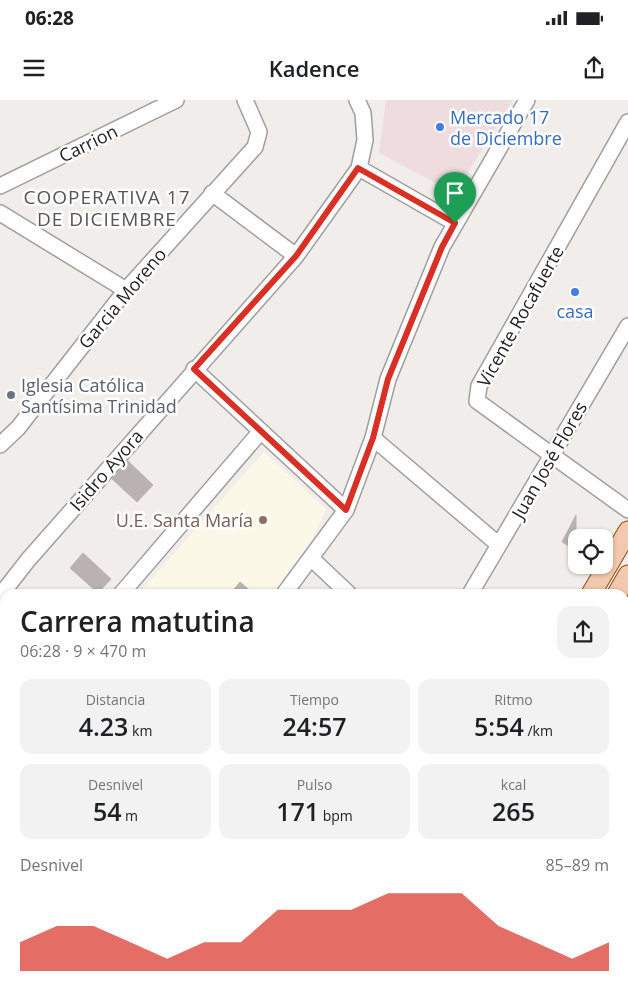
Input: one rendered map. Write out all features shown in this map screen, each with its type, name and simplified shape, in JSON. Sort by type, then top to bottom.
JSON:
[{"type":"main road","points":[[594,589],[628,531]]},
{"type":"main road","points":[[620,589],[628,575]]},
{"type":"street","name":"Carrion","points":[[0,186],[176,100]]},
{"type":"street","name":"Garcia Moreno","points":[[0,445],[18,428],[126,290],[255,147],[258,140],[257,124],[245,100]]},
{"type":"street","name":"Isidro Ayora","points":[[5,589],[28,560],[194,369],[296,256],[358,168],[365,140],[363,113],[357,100]]},
{"type":"street","points":[[288,589],[312,559],[346,510],[373,438],[388,379],[442,247],[527,100]]},
{"type":"street","name":"Vicente Rocafuerte","points":[[628,122],[480,386],[477,401],[628,510]]},
{"type":"street","points":[[358,168],[455,223]]},
{"type":"street","points":[[212,193],[296,256]]},
{"type":"street","points":[[0,213],[126,290]]},
{"type":"street","name":"Juan José Flores","points":[[473,589],[628,326]]},
{"type":"street","points":[[194,369],[346,510]]},
{"type":"street","points":[[125,589],[262,431]]},
{"type":"street","points":[[373,438],[499,545]]},
{"type":"street","points":[[312,559],[344,589]]},
{"type":"shaded area","name":"Mercado 17 de Diciembre","points":[[386,100],[513,100],[455,193],[379,153]]},
{"type":"shaded area","name":"U.E. Santa María","points":[[264,452],[326,509],[312,540],[276,589],[142,589]]},
{"type":"building","points":[[128,461],[153,485],[137,502],[112,479]]},
{"type":"building","points":[[576,515],[576,529],[569,529]]},
{"type":"building","points":[[568,530],[568,545],[562,542]]},
{"type":"building","points":[[83,553],[111,579],[102,589],[94,589],[70,568]]},
{"type":"building","points":[[240,582],[248,589],[234,589]]},
{"type":"place","name":"Mercado 17 de Diciembre","points":[[440,127]]},
{"type":"place","name":"casa","points":[[575,292]]},
{"type":"place","name":"Iglesia Católica Santísima Trinidad","points":[[11,395]]},
{"type":"place","name":"U.E. Santa María","points":[[263,520]]},
{"type":"district","name":"COOPERATIVA 17 DE DICIEMBRE","points":[[107,208]]},
{"type":"route","points":[[358,168],[455,223],[442,247],[388,379],[373,438],[346,510],[194,369],[296,256],[358,168]]}]
